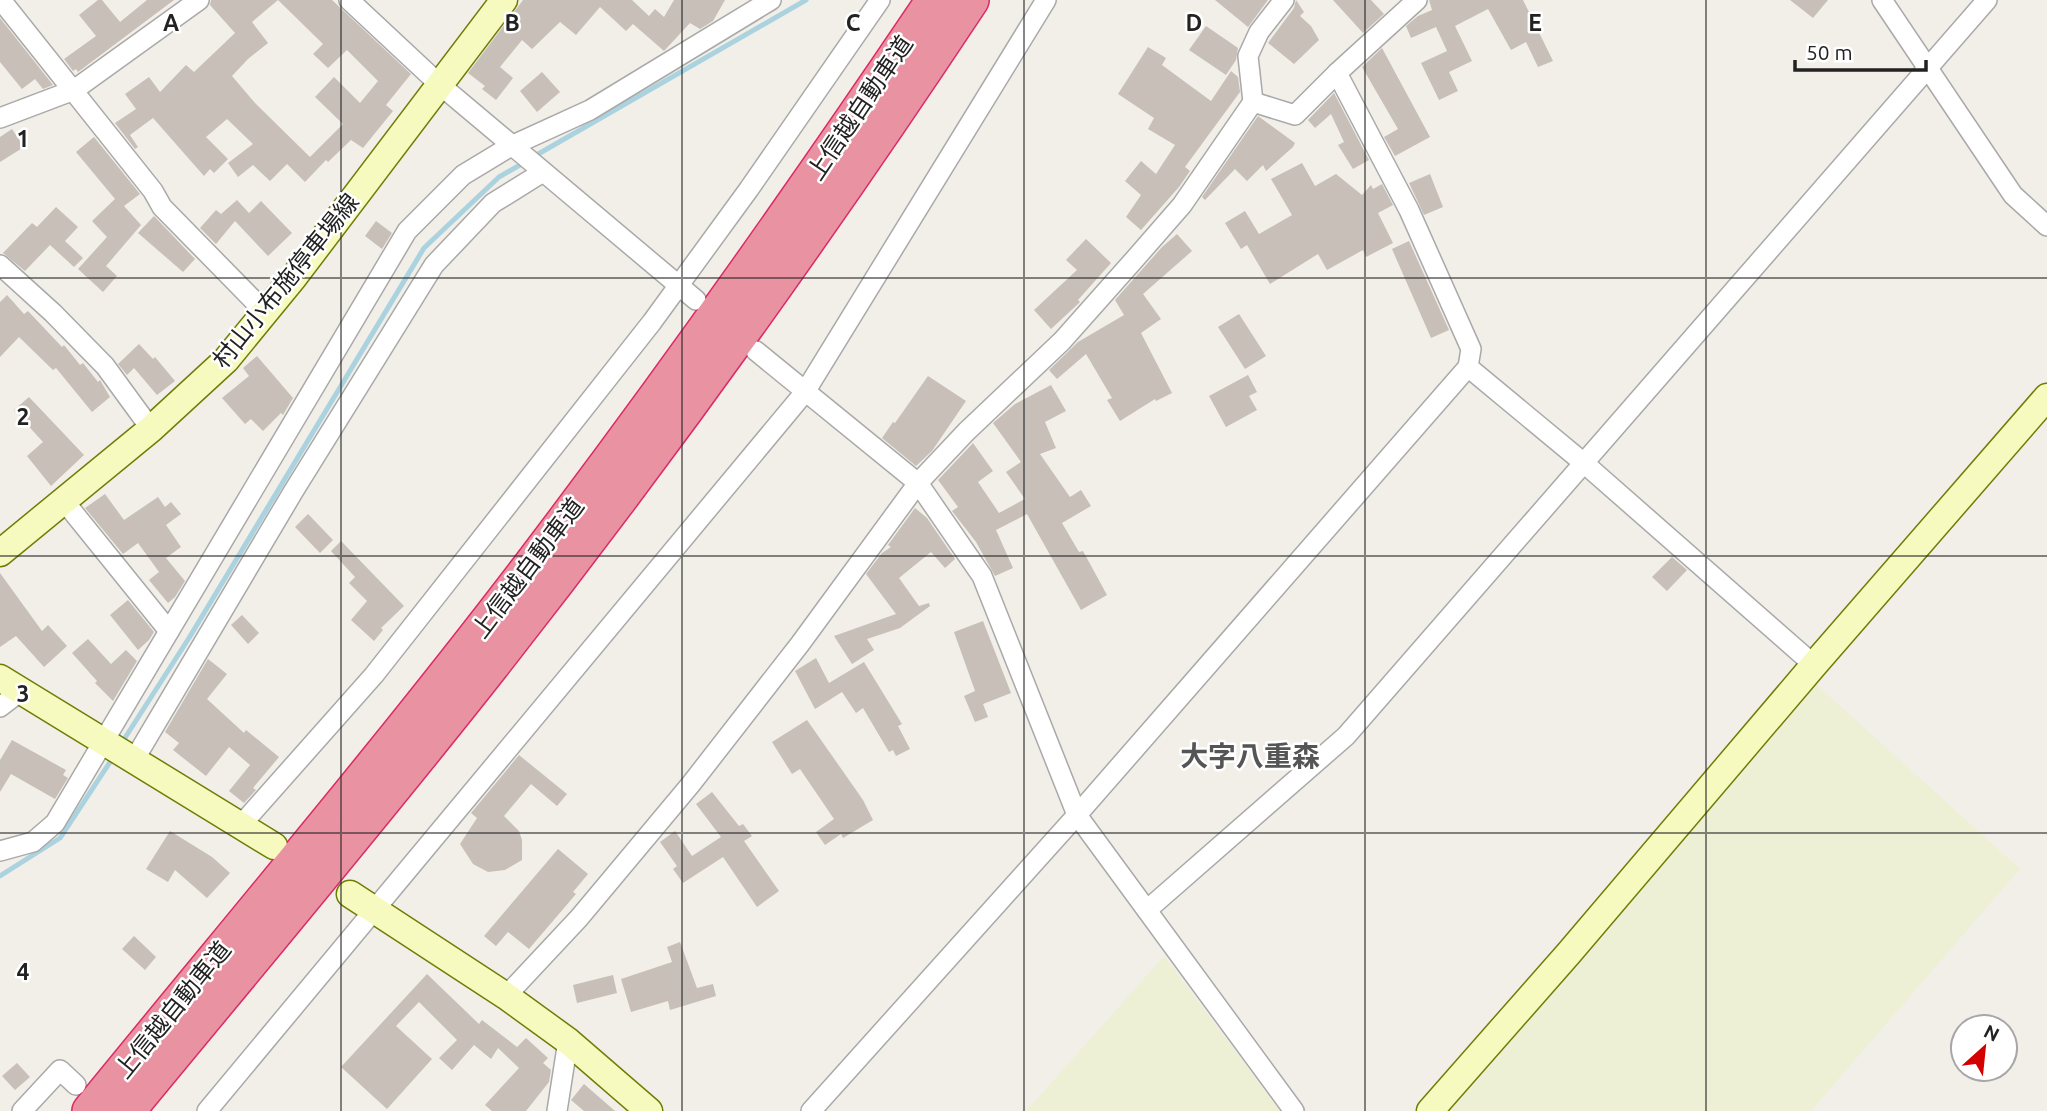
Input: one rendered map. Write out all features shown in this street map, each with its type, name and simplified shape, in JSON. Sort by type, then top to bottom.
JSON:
[{"type":"highway","name":"上信越自動車道","points":[[83,1098],[386,750],[535,560],[732,293],[934,0]]},
{"type":"highway","name":"上信越自動車道","points":[[127,1111],[442,727],[592,535],[753,316],[971,0]]},
{"type":"street","points":[[1,0],[153,191],[162,207],[265,312]]},
{"type":"street","points":[[0,118],[74,90],[199,0]]},
{"type":"street","points":[[349,0],[515,150],[696,300]]},
{"type":"street","name":"村山小布施停車場線","points":[[0,554],[151,429],[226,360],[504,0]]},
{"type":"street","points":[[0,850],[33,842],[55,823],[407,231],[463,175],[590,110],[771,0]]},
{"type":"street","points":[[241,825],[374,675],[652,322],[749,189],[880,0]]},
{"type":"street","points":[[207,1111],[805,391],[1046,0]]},
{"type":"street","points":[[506,996],[579,918],[691,784],[800,644],[918,483],[966,432],[1062,341],[1181,205],[1253,102],[1248,56],[1259,32],[1284,0]]},
{"type":"street","points":[[1253,102],[1295,115],[1417,0]]},
{"type":"street","points":[[1882,0],[2013,195],[2047,226]]},
{"type":"street","points":[[1147,910],[1346,736],[1987,0]]},
{"type":"street","points":[[811,1111],[1077,815],[1468,367],[1471,349],[1409,210],[1337,73]]},
{"type":"street","points":[[134,760],[293,492],[434,265],[493,203],[541,171]]},
{"type":"street","points":[[0,265],[53,313],[105,366],[151,429]]},
{"type":"street","points":[[756,351],[918,483],[982,576],[1077,815],[1294,1111]]},
{"type":"street","points":[[1468,367],[1585,464],[1814,665]]},
{"type":"street","points":[[1430,1111],[2047,397]]},
{"type":"street","points":[[64,501],[169,631]]},
{"type":"street","points":[[0,707],[10,685],[274,846]]},
{"type":"street","points":[[350,894],[506,996],[568,1041],[649,1111]]},
{"type":"street","points":[[557,1111],[568,1041]]},
{"type":"street","points":[[22,1111],[60,1070],[83,1098]]},
{"type":"green space","points":[[1814,682],[2020,869],[1811,1111],[1442,1111]]},
{"type":"green space","points":[[1164,956],[1280,1111],[1026,1111]]},
{"type":"building","points":[[98,0],[102,0],[120,22],[147,0],[174,0],[78,72],[76,69],[73,71],[64,59],[96,36],[79,15]]},
{"type":"building","points":[[211,0],[278,0],[332,0],[411,74],[386,105],[393,111],[363,148],[351,140],[305,182],[287,164],[270,181],[253,165],[238,177],[228,163],[253,144],[227,119],[206,137],[228,159],[214,173],[210,169],[204,176],[153,118],[130,135],[138,147],[135,149],[115,123],[136,109],[125,94],[149,77],[160,92],[186,65],[194,72],[235,33],[210,5]],"holes":[[[278,0],[323,44],[313,54],[328,68],[347,50],[378,81],[360,103],[334,77],[315,97],[343,124],[310,157],[255,103],[232,76],[268,43],[252,22]]]},
{"type":"building","points":[[523,0],[632,0],[649,16],[655,9],[664,17],[674,0],[725,0],[713,21],[700,29],[690,23],[664,51],[633,24],[626,31],[600,7],[576,35],[560,22],[532,49],[522,40],[500,67],[513,78],[496,100],[482,89],[485,86],[468,73]]},
{"type":"building","points":[[1215,0],[1268,0],[1248,27]]},
{"type":"building","points":[[1296,0],[1304,12],[1300,16],[1311,26],[1319,40],[1294,64],[1268,43],[1294,8]]},
{"type":"building","points":[[1333,0],[1371,0],[1384,14],[1363,33]]},
{"type":"building","points":[[1429,0],[1523,0],[1553,61],[1538,67],[1526,42],[1511,50],[1488,9],[1455,26],[1472,61],[1449,72],[1458,91],[1439,100],[1421,63],[1447,51],[1436,27],[1411,38],[1406,26],[1418,16],[1432,10]]},
{"type":"building","points":[[1790,0],[1828,0],[1813,18]]},
{"type":"building","points":[[0,18],[53,85],[43,89],[35,79],[22,89],[0,62]]},
{"type":"building","points":[[1206,26],[1238,48],[1236,60],[1226,75],[1189,50]]},
{"type":"building","points":[[1148,47],[1166,58],[1162,65],[1211,101],[1231,71],[1238,77],[1240,92],[1185,167],[1190,171],[1179,187],[1141,230],[1126,217],[1141,195],[1125,181],[1141,161],[1156,174],[1175,145],[1148,129],[1154,118],[1118,94]]},
{"type":"building","points":[[1382,48],[1430,137],[1395,156],[1384,137],[1398,129],[1362,67]]},
{"type":"building","points":[[542,72],[560,92],[537,112],[520,91]]},
{"type":"building","points":[[1334,93],[1369,160],[1353,169],[1338,145],[1344,142],[1331,114],[1315,128],[1308,120]]},
{"type":"building","points":[[1258,116],[1295,143],[1293,147],[1266,171],[1263,165],[1247,181],[1235,169],[1205,200],[1202,197]]},
{"type":"building","points":[[12,129],[24,147],[0,162],[0,137]]},
{"type":"building","points":[[94,137],[140,194],[124,206],[141,225],[106,266],[117,276],[103,292],[78,269],[107,237],[92,221],[115,199],[76,152]]},
{"type":"building","points":[[1302,163],[1315,186],[1336,174],[1362,195],[1371,185],[1373,189],[1382,184],[1393,205],[1378,213],[1393,243],[1366,257],[1363,250],[1327,270],[1318,254],[1270,284],[1247,245],[1241,249],[1225,223],[1245,211],[1259,234],[1292,215],[1271,179]]},
{"type":"building","points":[[1430,174],[1443,207],[1424,215],[1409,183]]},
{"type":"building","points":[[237,200],[249,213],[261,201],[292,233],[268,256],[235,221],[216,244],[200,228],[216,210],[221,214]]},
{"type":"building","points":[[56,207],[78,227],[65,241],[83,258],[74,267],[50,245],[25,271],[3,253],[32,223],[37,227]]},
{"type":"building","points":[[154,216],[195,259],[183,272],[138,233]]},
{"type":"building","points":[[376,221],[392,233],[382,249],[365,236]]},
{"type":"building","points":[[1177,234],[1192,251],[1143,294],[1161,319],[1141,333],[1172,393],[1156,401],[1155,399],[1120,421],[1107,400],[1112,398],[1086,354],[1057,379],[1049,370],[1078,342],[1124,315],[1115,300]]},
{"type":"building","points":[[1086,239],[1111,263],[1078,300],[1080,302],[1051,329],[1034,310],[1077,270],[1066,260]]},
{"type":"building","points":[[1409,241],[1449,330],[1431,338],[1392,249]]},
{"type":"building","points":[[7,295],[24,314],[28,311],[62,347],[64,345],[80,365],[83,363],[98,382],[100,380],[110,397],[92,412],[56,368],[53,370],[19,337],[0,357],[0,302]]},
{"type":"building","points":[[1239,314],[1266,356],[1245,369],[1218,327]]},
{"type":"building","points":[[139,344],[153,359],[155,357],[175,381],[157,395],[134,368],[127,375],[118,364]]},
{"type":"building","points":[[257,356],[293,398],[283,415],[281,413],[263,431],[251,419],[245,424],[222,398],[249,376],[243,368]]},
{"type":"building","points":[[1248,375],[1257,392],[1249,396],[1257,410],[1226,427],[1209,396]]},
{"type":"building","points":[[928,376],[966,401],[932,451],[916,466],[882,438]]},
{"type":"building","points":[[1051,385],[1066,411],[1045,422],[1056,448],[1040,454],[1070,497],[1081,490],[1091,506],[1062,523],[1079,552],[1083,551],[1107,595],[1081,610],[1027,514],[996,530],[1013,568],[995,576],[976,542],[952,511],[958,507],[938,480],[973,443],[993,471],[978,482],[999,513],[1025,499],[1006,472],[1021,462],[993,423],[1015,404]]},
{"type":"building","points":[[29,397],[84,455],[51,486],[27,456],[43,442],[14,410]]},
{"type":"building","points":[[105,494],[124,520],[158,497],[165,507],[171,502],[181,514],[166,525],[181,547],[166,558],[185,581],[168,603],[149,580],[159,572],[138,543],[123,554],[85,508]]},
{"type":"building","points":[[915,508],[927,518],[955,559],[945,568],[931,552],[899,578],[919,606],[929,603],[930,606],[900,628],[867,639],[874,650],[852,664],[834,636],[896,614],[866,574],[882,553],[891,547],[888,545]]},
{"type":"building","points":[[308,514],[333,540],[320,553],[295,527]]},
{"type":"building","points":[[341,541],[404,606],[381,628],[383,630],[374,641],[351,620],[367,601],[349,583],[355,577],[331,551]]},
{"type":"building","points":[[1672,557],[1687,570],[1667,591],[1652,577]]},
{"type":"building","points":[[0,573],[42,631],[48,625],[67,646],[44,667],[16,636],[0,647]]},
{"type":"building","points":[[128,600],[154,632],[138,650],[110,615]]},
{"type":"building","points":[[242,615],[259,633],[248,644],[231,625]]},
{"type":"building","points":[[983,621],[1011,693],[983,704],[988,717],[975,722],[964,696],[975,691],[954,632]]},
{"type":"building","points":[[88,639],[111,664],[126,650],[137,661],[113,701],[72,653]]},
{"type":"building","points":[[816,658],[829,683],[864,662],[902,724],[898,726],[910,749],[896,756],[893,750],[889,752],[863,708],[856,713],[842,692],[815,709],[795,671]]},
{"type":"building","points":[[208,659],[227,674],[207,699],[244,733],[246,730],[279,757],[244,803],[229,791],[250,765],[229,747],[206,776],[173,750],[179,743],[165,732]]},
{"type":"building","points":[[807,720],[863,800],[873,820],[843,838],[841,834],[825,845],[816,832],[834,819],[800,769],[792,774],[772,742]]},
{"type":"building","points":[[12,740],[66,770],[63,775],[68,778],[55,799],[11,774],[0,792],[0,760]]},
{"type":"building","points":[[519,755],[567,794],[557,806],[531,784],[504,816],[519,831],[522,860],[505,870],[488,872],[473,864],[460,844],[477,818],[471,813]]},
{"type":"building","points":[[712,792],[739,826],[743,824],[752,836],[744,841],[779,891],[757,907],[723,857],[683,883],[673,869],[677,866],[660,842],[675,831],[692,856],[721,837],[696,804]]},
{"type":"building","points":[[170,831],[212,857],[230,873],[207,898],[175,870],[168,882],[146,869]]},
{"type":"building","points":[[558,849],[588,874],[573,892],[576,894],[529,949],[508,932],[496,946],[484,936]]},
{"type":"building","points":[[134,936],[156,957],[145,970],[122,949]]},
{"type":"building","points":[[680,942],[697,988],[713,984],[716,996],[670,1010],[668,1001],[631,1012],[621,979],[672,962],[667,947]]},
{"type":"building","points":[[427,974],[479,1024],[482,1020],[517,1047],[526,1038],[548,1058],[543,1063],[551,1070],[549,1082],[526,1111],[492,1111],[485,1105],[519,1068],[498,1048],[491,1059],[474,1045],[452,1070],[439,1058],[457,1040],[419,1002],[396,1026],[432,1059],[387,1109],[341,1067]]},
{"type":"building","points":[[613,975],[617,993],[577,1003],[573,985]]},
{"type":"building","points":[[17,1063],[30,1077],[15,1090],[2,1076]]},
{"type":"building","points":[[584,1084],[615,1111],[584,1111],[571,1100]]},
{"type":"waterway","points":[[533,157],[806,0]]},
{"type":"waterway","points":[[121,744],[189,638],[424,248],[499,177],[525,162]]},
{"type":"waterway","points":[[0,876],[60,838],[114,756]]},
{"type":"district","name":"大字八重森","points":[[1250,756]]}]
